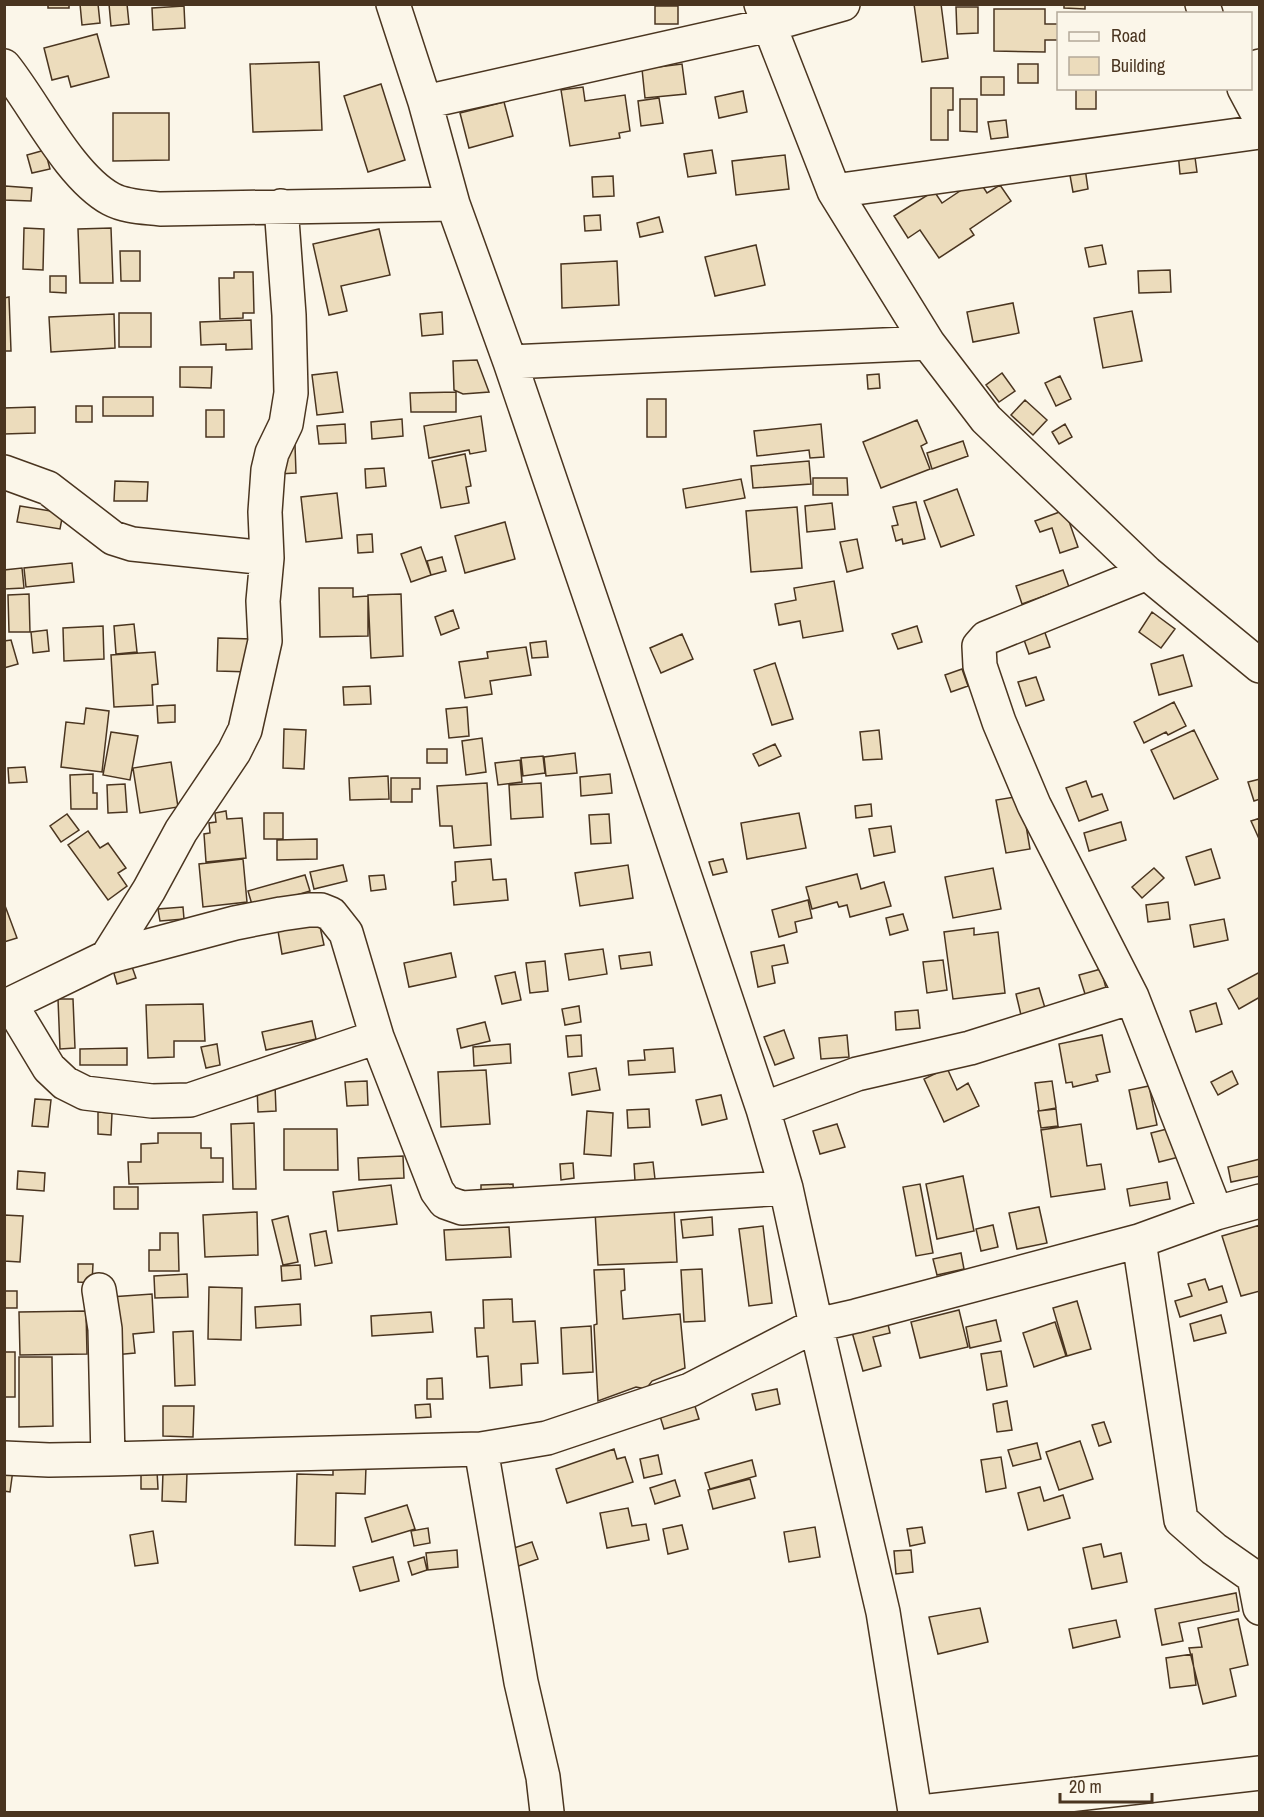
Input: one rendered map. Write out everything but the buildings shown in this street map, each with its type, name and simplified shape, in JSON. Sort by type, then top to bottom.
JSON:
[{"type":"street","points":[[393,4],[425,102],[453,204],[510,362],[763,1109],[786,1188],[883,1612],[915,1812]]},
{"type":"street","points":[[425,102],[765,15],[843,4]]},
{"type":"street","points":[[765,15],[834,191],[928,343],[986,419],[1147,573],[1260,666]]},
{"type":"street","points":[[4,66],[20,85],[39,117],[93,186],[111,199],[131,206],[160,209],[453,204]]},
{"type":"street","points":[[1245,90],[1260,118]]},
{"type":"street","points":[[834,191],[1260,132]]},
{"type":"street","points":[[107,957],[149,890],[182,831],[246,730],[265,641],[263,602],[267,558],[265,512],[268,470],[272,453],[286,424],[291,393],[289,315],[281,206]]},
{"type":"street","points":[[510,362],[928,343]]},
{"type":"street","points":[[4,472],[48,488],[113,537],[122,541],[132,544],[267,558]]},
{"type":"street","points":[[1147,573],[986,638],[979,646],[980,666],[999,722],[1034,805],[1132,997],[1216,1213]]},
{"type":"street","points":[[377,1037],[190,1100],[152,1101],[85,1093],[65,1083],[50,1068],[8,1006],[107,957],[235,923],[281,914],[321,910],[331,914],[346,933],[377,1037],[437,1191],[445,1202],[462,1208],[786,1188]]},
{"type":"street","points":[[763,1109],[857,1074],[970,1048],[1132,997]]},
{"type":"street","points":[[4,1458],[108,1459],[481,1449],[547,1438],[690,1390],[816,1324],[856,1316],[1138,1241],[1216,1213],[1260,1201]]},
{"type":"street","points":[[1138,1241],[1181,1520],[1258,1587]]},
{"type":"street","points":[[99,1290],[105,1329],[108,1459]]},
{"type":"street","points":[[481,1449],[521,1682],[543,1777],[547,1812]]},
{"type":"street","points":[[921,1812],[1260,1773]]}]
